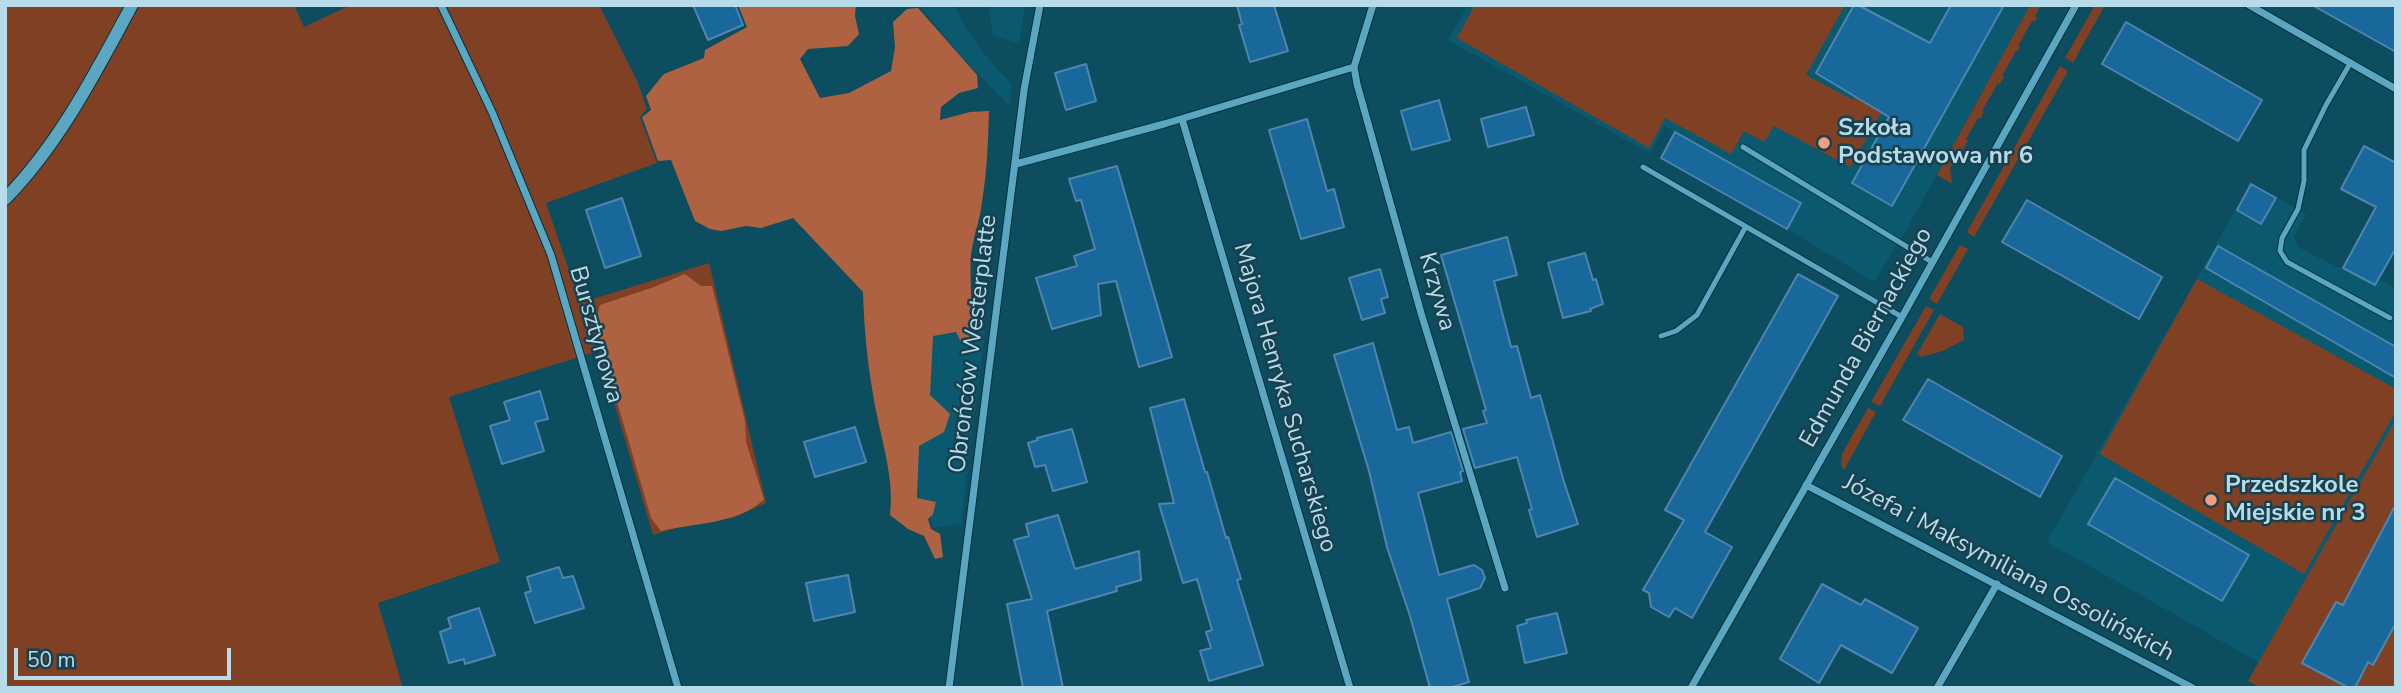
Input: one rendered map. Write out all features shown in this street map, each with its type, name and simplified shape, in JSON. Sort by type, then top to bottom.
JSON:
[{"type":"street","points":[[5,199],[48,149],[103,59],[132,5]]},
{"type":"street","name":"Bursztynowa","points":[[441,5],[492,112],[551,255],[678,688]]},
{"type":"street","name":"Obrońców Westerplatte","points":[[949,688],[1024,90],[1040,5]]},
{"type":"street","points":[[1016,164],[1182,119],[1354,67],[1373,5]]},
{"type":"street","name":"Edmunda Biernackiego","points":[[1691,688],[2076,5]]},
{"type":"street","points":[[2249,5],[2396,89]]},
{"type":"street","name":"Krzywa","points":[[1354,67],[1421,313],[1505,588]]},
{"type":"street","name":"Majora Henryka Sucharskiego","points":[[1182,119],[1350,688]]},
{"type":"street","name":"Józefa i Maksymiliana Ossolińskich","points":[[1806,485],[2193,688]]},
{"type":"street","points":[[1937,688],[1997,584]]},
{"type":"lane","points":[[2351,62],[2304,150],[2304,181],[2298,209],[2282,238],[2280,251],[2287,262],[2390,318]]},
{"type":"lane","points":[[1743,147],[1933,262]]},
{"type":"lane","points":[[1643,167],[1902,317]]},
{"type":"lane","points":[[1661,336],[1676,331],[1697,315],[1745,228]]},
{"type":"shaded area","points":[[5,5],[294,5],[304,27],[351,5],[599,5],[638,83],[647,109],[640,117],[657,163],[546,203],[580,303],[709,263],[766,503],[735,517],[653,535],[599,351],[449,397],[500,562],[378,603],[403,688],[5,688]]},
{"type":"shaded area","points":[[738,5],[856,5],[855,16],[859,34],[848,46],[808,49],[800,59],[820,98],[849,93],[891,71],[895,47],[893,22],[907,9],[918,8],[977,75],[978,88],[959,93],[941,107],[940,120],[970,112],[989,111],[984,191],[971,255],[970,341],[962,344],[956,332],[933,336],[930,395],[950,414],[944,432],[919,446],[917,498],[936,502],[933,514],[928,519],[931,529],[940,534],[943,557],[935,559],[924,536],[908,529],[890,515],[890,485],[869,368],[863,292],[793,218],[761,228],[746,226],[721,231],[695,221],[671,160],[658,161],[642,117],[651,110],[646,96],[664,74],[704,58],[705,50],[747,27]]},
{"type":"shaded area","points":[[919,5],[954,5],[966,28],[993,65],[1012,84],[1009,105],[962,57]]},
{"type":"shaded area","points":[[988,5],[1025,5],[1019,43],[993,36]]},
{"type":"shaded area","name":"Szkoła Podstawowa nr 6","points":[[1468,5],[2030,5],[1908,227],[1874,282],[1787,229],[1801,202],[1664,126],[1650,153],[1448,40]]},
{"type":"shaded area","points":[[1475,5],[1845,5],[1806,75],[1853,100],[1862,85],[1888,101],[1850,167],[1774,126],[1764,142],[1744,131],[1731,154],[1665,118],[1649,148],[1457,38]]},
{"type":"shaded area","points":[[2030,5],[2041,5],[2035,16],[2037,17],[2032,21],[2002,76],[2004,77],[1950,168],[1952,184],[1937,175]]},
{"type":"shaded area","points":[[2095,5],[2105,5],[2073,63],[2065,58]]},
{"type":"shaded area","points":[[2060,66],[2068,71],[1974,237],[1967,232]]},
{"type":"shaded area","name":"Przedszkole Miejskie nr 3","points":[[2251,183],[2306,214],[2294,237],[2298,247],[2375,286],[2380,280],[2396,289],[2396,688],[2261,688],[2258,662],[2047,542]]},
{"type":"shaded area","points":[[1960,245],[1968,249],[1937,304],[1929,299]]},
{"type":"shaded area","points":[[685,274],[701,286],[712,286],[745,421],[746,442],[764,499],[754,507],[729,518],[661,531],[651,518],[595,326],[600,305]]},
{"type":"shaded area","name":"Przedszkole Miejskie nr 3","points":[[2197,279],[2396,389],[2396,411],[2304,574],[2100,454]]},
{"type":"shaded area","points":[[1926,306],[1934,310],[1880,406],[1871,402]]},
{"type":"shaded area","points":[[1940,314],[1963,327],[1964,340],[1943,351],[1921,357],[1917,354]]},
{"type":"shaded area","points":[[929,327],[985,330],[961,524],[933,528],[929,513],[919,497],[915,445]]},
{"type":"shaded area","points":[[1868,408],[1876,412],[1844,470],[1841,465],[1842,454]]},
{"type":"shaded area","points":[[2396,419],[2396,518],[2389,515],[2343,605],[2336,602],[2303,663],[2349,688],[2261,688],[2248,681]]},
{"type":"shaded area","points":[[2396,623],[2396,688],[2355,688],[2368,662],[2373,665]]},
{"type":"building","points":[[693,5],[735,5],[743,25],[708,40]]},
{"type":"building","points":[[1237,5],[1274,5],[1288,51],[1250,62],[1239,25],[1242,24]]},
{"type":"building","points":[[1854,5],[1930,43],[1951,5],[2004,5],[1892,206],[1852,183],[1889,117],[1816,73]]},
{"type":"building","points":[[2312,5],[2396,5],[2396,52]]},
{"type":"building","points":[[2126,22],[2262,100],[2238,141],[2102,64]]},
{"type":"building","points":[[1086,64],[1096,101],[1066,110],[1055,73]]},
{"type":"building","points":[[1439,100],[1450,140],[1412,150],[1401,111]]},
{"type":"building","points":[[1526,107],[1534,135],[1488,147],[1481,119]]},
{"type":"building","points":[[1307,119],[1327,191],[1334,189],[1344,227],[1301,239],[1269,130]]},
{"type":"building","points":[[1675,132],[1801,203],[1787,229],[1661,158]]},
{"type":"building","points":[[2364,146],[2396,163],[2396,248],[2375,285],[2343,268],[2376,207],[2341,189]]},
{"type":"building","points":[[1117,166],[1172,357],[1139,367],[1116,281],[1098,284],[1101,315],[1052,329],[1036,278],[1077,266],[1074,256],[1095,249],[1081,200],[1076,201],[1069,179]]},
{"type":"building","points":[[2251,184],[2276,198],[2261,224],[2237,210]]},
{"type":"building","points":[[622,198],[641,256],[605,268],[586,210]]},
{"type":"building","points":[[2027,200],[2162,277],[2139,319],[2002,242]]},
{"type":"building","points":[[1507,237],[1517,275],[1494,281],[1511,347],[1517,346],[1531,398],[1540,395],[1578,524],[1537,537],[1517,457],[1475,468],[1463,429],[1487,423],[1483,411],[1486,410],[1441,255]]},
{"type":"building","points":[[2218,246],[2396,347],[2396,378],[2206,268]]},
{"type":"building","points":[[1585,253],[1603,304],[1590,309],[1591,311],[1563,318],[1548,263]]},
{"type":"building","points":[[1380,269],[1388,297],[1381,299],[1385,313],[1362,320],[1349,278]]},
{"type":"building","points":[[1798,274],[1838,296],[1705,532],[1732,547],[1692,618],[1675,608],[1669,617],[1651,607],[1649,593],[1643,590],[1684,520],[1665,510]]},
{"type":"building","points":[[1373,343],[1397,430],[1409,427],[1413,443],[1451,432],[1463,471],[1460,472],[1462,481],[1418,493],[1439,575],[1474,565],[1482,570],[1485,578],[1480,588],[1447,599],[1469,682],[1449,688],[1430,688],[1387,547],[1369,471],[1334,355]]},
{"type":"building","points":[[1928,379],[2062,456],[2040,497],[1903,420]]},
{"type":"building","points":[[540,391],[548,419],[535,422],[544,451],[502,464],[490,426],[510,420],[504,402]]},
{"type":"building","points":[[1184,399],[1241,579],[1237,580],[1263,665],[1209,681],[1200,651],[1211,648],[1206,632],[1212,630],[1197,579],[1183,583],[1159,504],[1174,503],[1150,408]]},
{"type":"building","points":[[855,427],[866,462],[815,477],[804,442]]},
{"type":"building","points":[[1072,429],[1087,482],[1053,491],[1045,465],[1035,467],[1028,443]]},
{"type":"building","points":[[2115,478],[2249,555],[2222,601],[2088,524]]},
{"type":"building","points":[[2396,504],[2396,623],[2373,665],[2368,662],[2355,688],[2349,688],[2302,663],[2336,602],[2343,605]]},
{"type":"building","points":[[1058,515],[1075,569],[1139,551],[1141,580],[1116,587],[1117,591],[1047,611],[1063,688],[1023,688],[1007,604],[1032,599],[1014,540],[1029,536],[1026,524]]},
{"type":"building","points":[[559,567],[563,578],[573,576],[584,608],[535,623],[525,593],[531,591],[527,577]]},
{"type":"building","points":[[848,575],[855,612],[814,621],[806,583]]},
{"type":"building","points":[[1822,584],[1861,605],[1865,599],[1918,628],[1892,673],[1841,645],[1819,683],[1780,659]]},
{"type":"building","points":[[479,608],[495,655],[465,664],[464,659],[449,663],[440,632],[451,628],[448,618]]},
{"type":"building","points":[[1557,613],[1567,653],[1525,663],[1517,626],[1527,623],[1526,620]]},
{"type":"place","name":"Szkoła Podstawowa nr 6","points":[[1824,143]]},
{"type":"place","name":"Przedszkole Miejskie nr 3","points":[[2211,500]]}]
